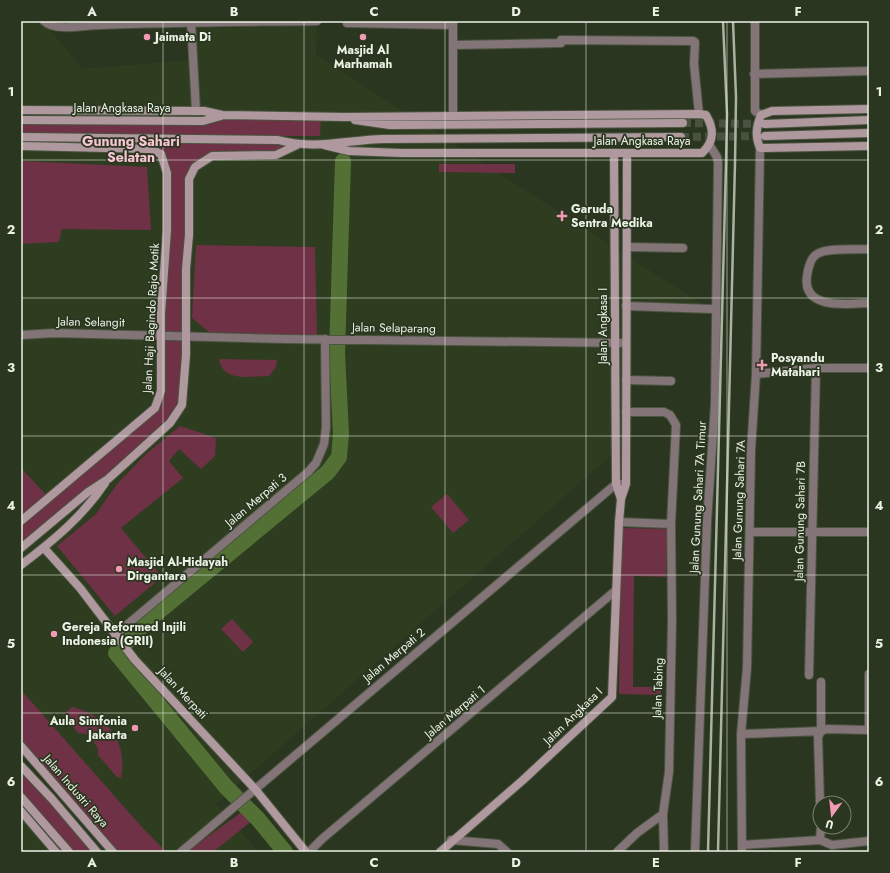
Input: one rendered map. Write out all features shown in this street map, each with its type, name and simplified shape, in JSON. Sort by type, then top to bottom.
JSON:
[{"type":"main road","points":[[869,109],[772,111],[761,115],[757,123],[756,136],[760,148],[869,146]]},
{"type":"main road","name":"Jalan Angkasa Raya","points":[[21,110],[196,111],[222,116],[345,117],[699,114]]},
{"type":"main road","points":[[58,110],[69,120]]},
{"type":"main road","points":[[699,114],[706,115],[710,123],[712,137],[710,146]]},
{"type":"main road","name":"Jalan Angkasa Raya","points":[[21,120],[203,120],[222,116]]},
{"type":"main road","name":"Jalan Angkasa Raya","points":[[345,117],[371,123],[390,125],[683,123]]},
{"type":"main road","points":[[765,124],[869,120]]},
{"type":"main road","points":[[765,136],[869,133]]},
{"type":"main road","name":"Jalan Angkasa Raya","points":[[21,137],[278,140],[297,145],[324,145],[378,139],[681,137]]},
{"type":"main road","points":[[68,147],[82,137]]},
{"type":"main road","points":[[114,138],[123,148]]},
{"type":"main road","name":"Jalan Angkasa Raya","points":[[186,336],[186,269],[189,235],[189,179],[195,167],[212,156],[276,155],[297,145]]},
{"type":"main road","name":"Jalan Angkasa Raya","points":[[324,145],[350,151],[401,153],[702,153],[710,146]]},
{"type":"main road","points":[[21,146],[123,148]]},
{"type":"main road","name":"Jalan Haji Bagindo Rajo Motik","points":[[21,521],[155,408],[161,391],[161,336],[167,230],[167,173],[161,154],[150,149],[123,148]]},
{"type":"main road","name":"Jalan Angkasa I","points":[[614,153],[616,484],[621,499]]},
{"type":"main road","name":"Jalan Angkasa I","points":[[440,852],[451,840],[523,780],[612,697],[615,591],[619,522],[621,499],[626,484],[627,153]]},
{"type":"main road","points":[[21,548],[88,492],[108,479],[177,416],[182,405],[186,336]]},
{"type":"main road","points":[[21,565],[44,548],[74,521],[95,498],[108,479]]},
{"type":"main road","points":[[21,528],[28,522],[36,509]]},
{"type":"main road","name":"Jalan Merpati","points":[[44,548],[80,588],[135,660],[255,789],[306,852]]},
{"type":"main road","name":"Jalan Industri Raya","points":[[21,746],[113,852]]},
{"type":"main road","name":"Jalan Industri Raya","points":[[21,766],[52,799],[97,852]]},
{"type":"main road","points":[[52,799],[55,784]]},
{"type":"main road","points":[[21,797],[69,852]]},
{"type":"main road","points":[[32,810],[23,814],[56,852]]},
{"type":"street","points":[[44,21],[52,27],[191,22],[317,21]]},
{"type":"street","points":[[755,21],[755,111],[761,115]]},
{"type":"street","points":[[191,22],[196,111]]},
{"type":"street","points":[[347,23],[453,23],[452,115]]},
{"type":"street","points":[[453,45],[561,43],[561,40],[693,41],[699,114]]},
{"type":"street","points":[[754,74],[869,71]]},
{"type":"street","name":"Jalan Gunung Sahari 7A Timur","points":[[695,852],[708,522],[715,404],[718,163],[717,157],[710,146]]},
{"type":"street","name":"Jalan Gunung Sahari 7A","points":[[742,848],[741,734],[747,668],[756,374],[760,148]]},
{"type":"street","points":[[627,247],[683,248]]},
{"type":"street","points":[[869,249],[825,251],[816,254],[809,266],[806,283],[808,291],[818,301],[837,304],[869,303]]},
{"type":"street","points":[[626,306],[712,309]]},
{"type":"street","name":"Jalan Selangit","points":[[21,335],[54,333],[161,336]]},
{"type":"street","name":"Jalan Selaparang","points":[[161,336],[626,344]]},
{"type":"street","name":"Jalan Merpati 3","points":[[115,635],[308,472],[316,463],[324,444],[326,427],[325,339]]},
{"type":"street","points":[[756,374],[816,368],[869,368]]},
{"type":"street","name":"Jalan Gunung Sahari 7B","points":[[809,675],[811,532],[816,368]]},
{"type":"street","points":[[626,380],[671,381]]},
{"type":"street","name":"Jalan Tabing","points":[[626,412],[664,412],[674,419],[676,425],[671,524],[672,620],[668,772],[663,814],[664,852]]},
{"type":"street","points":[[616,484],[626,484]]},
{"type":"street","name":"Jalan Merpati 2","points":[[181,852],[616,484]]},
{"type":"street","points":[[619,522],[671,524]]},
{"type":"street","points":[[750,532],[869,532]]},
{"type":"street","name":"Jalan Merpati 1","points":[[310,852],[322,839],[615,591]]},
{"type":"street","points":[[741,734],[869,728],[869,674]]},
{"type":"street","points":[[820,682],[820,731],[818,737],[820,795]]},
{"type":"street","points":[[617,852],[637,833],[663,814]]},
{"type":"street","points":[[820,835],[820,840]]},
{"type":"street","points":[[451,840],[498,844],[507,852]]},
{"type":"street","points":[[742,848],[820,840],[832,845],[869,841]]},
{"type":"shaded area","points":[[21,21],[42,21],[83,69],[189,60],[187,29],[317,25],[316,55],[714,312],[631,311],[632,437],[216,804],[259,852],[112,852],[21,755]]},
{"type":"shaded area","points":[[222,115],[321,117],[320,136],[221,136],[297,145],[276,155],[246,155],[202,162],[189,179],[185,389],[177,415],[21,548],[21,468],[48,497],[143,419],[159,398],[166,168],[161,154],[123,148],[114,138],[21,137],[21,120],[203,121]]},
{"type":"shaded area","points":[[21,161],[147,167],[151,230],[62,229],[59,242],[21,244]]},
{"type":"shaded area","points":[[439,164],[515,164],[515,173],[439,172]]},
{"type":"shaded area","points":[[196,245],[315,247],[317,336],[209,332],[192,318]]},
{"type":"shaded area","points":[[219,359],[277,360],[276,367],[269,376],[246,377],[232,375],[226,372]]},
{"type":"shaded area","points":[[180,426],[216,438],[215,456],[201,469],[179,449],[169,461],[183,478],[121,528],[162,577],[115,616],[57,546],[96,514],[117,484],[146,454]]},
{"type":"shaded area","points":[[447,494],[469,520],[453,533],[431,507]]},
{"type":"shaded area","points":[[621,528],[667,529],[666,577],[634,576],[633,687],[661,687],[661,695],[619,694]]},
{"type":"shaded area","points":[[232,619],[253,642],[243,652],[221,629]]},
{"type":"shaded area","points":[[21,690],[140,825],[166,852],[112,852],[21,746]]},
{"type":"shaded area","points":[[72,707],[84,711],[105,723],[112,732],[118,741],[121,752],[121,778],[117,777],[98,755],[98,749],[93,740],[86,734],[78,733],[63,715]]},
{"type":"shaded area","points":[[21,766],[97,852],[68,852],[21,797]]},
{"type":"shaded area","points":[[247,808],[253,820],[213,852],[187,852]]},
{"type":"shaded area","points":[[21,810],[56,852],[21,852]]},
{"type":"waterway","points":[[285,852],[258,819],[226,787],[116,653],[147,621],[328,472],[339,457],[341,434],[337,354],[343,161]]},
{"type":"tunnel","points":[[683,123],[764,124]]},
{"type":"tunnel","points":[[681,137],[763,136]]},
{"type":"railway","points":[[708,852],[727,114],[723,21]]},
{"type":"railway","points":[[718,852],[735,163],[736,97],[733,21]]},
{"type":"place","name":"Jaimata Di","points":[[147,37]]},
{"type":"place","name":"Masjid Al Marhamah","points":[[363,37]]},
{"type":"place","name":"Garuda Sentra Medika","points":[[562,216]]},
{"type":"place","name":"Posyandu Matahari","points":[[762,365]]},
{"type":"place","name":"Masjid Al-Hidayah Dirgantara","points":[[119,569]]},
{"type":"place","name":"Gereja Reformed Injili Indonesia (GRII)","points":[[54,634]]},
{"type":"place","name":"Aula Simfonia Jakarta","points":[[135,728]]},
{"type":"district","name":"Gunung Sahari Selatan","points":[[131,150]]}]
